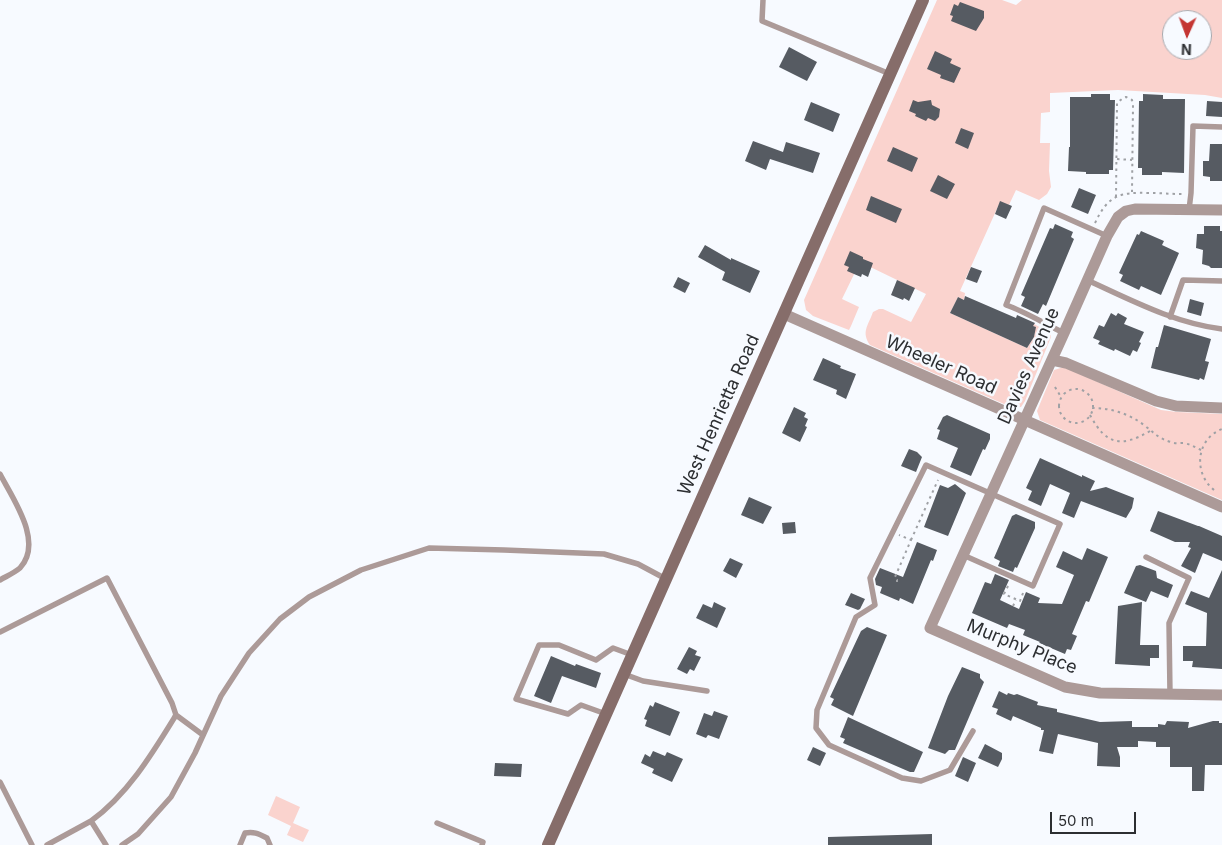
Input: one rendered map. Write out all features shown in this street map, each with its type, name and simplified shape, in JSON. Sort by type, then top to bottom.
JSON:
[{"type":"main road","name":"West Henrietta Road","points":[[548,845],[923,0]]},
{"type":"street","name":"Davies Avenue","points":[[930,628],[1107,236],[1118,217],[1126,211],[1135,209],[1222,210]]},
{"type":"street","name":"Wheeler Road","points":[[784,314],[1222,507]]},
{"type":"street","points":[[1052,360],[1066,363],[1156,401],[1176,406],[1222,408]]},
{"type":"street","name":"Murphy Place","points":[[930,628],[1065,687],[1100,693],[1222,695]]},
{"type":"lane","points":[[763,0],[762,21],[890,74]]},
{"type":"lane","points":[[1189,210],[1193,126],[1222,127]]},
{"type":"lane","points":[[1064,333],[1006,305],[1044,208],[1107,236]]},
{"type":"lane","points":[[1087,280],[1170,317],[1200,326],[1222,329]]},
{"type":"lane","points":[[1170,317],[1183,280],[1222,280]]},
{"type":"lane","points":[[963,555],[1033,586],[1060,524],[926,464],[870,578],[875,605],[856,617],[817,710],[816,728],[829,745],[902,778],[921,781],[950,770],[973,731]]},
{"type":"lane","points":[[0,474],[26,524],[29,541],[26,556],[21,566],[0,580]]},
{"type":"lane","points":[[122,845],[138,834],[171,798],[221,696],[249,653],[280,619],[308,597],[361,570],[429,548],[504,550],[604,554],[638,564],[666,579]]},
{"type":"lane","points":[[1146,557],[1189,578],[1169,624],[1170,694]]},
{"type":"lane","points":[[0,632],[107,578],[172,703],[176,715],[203,735]]},
{"type":"lane","points":[[606,714],[582,705],[568,714],[516,698],[539,645],[559,645],[596,660],[614,648],[632,655]]},
{"type":"lane","points":[[624,674],[643,682],[707,691]]},
{"type":"lane","points":[[47,845],[91,821],[116,800],[138,774],[176,715]]},
{"type":"lane","points":[[0,782],[32,845]]},
{"type":"lane","points":[[91,821],[106,845]]},
{"type":"lane","points":[[437,823],[483,842],[482,845]]},
{"type":"lane","points":[[240,845],[245,833],[251,832],[257,832],[267,838],[270,845]]},
{"type":"path","points":[[1116,198],[1117,103],[1126,97],[1132,100],[1133,105],[1132,192]]},
{"type":"path","points":[[1116,159],[1132,160]]},
{"type":"path","points":[[1055,387],[1061,397]]},
{"type":"path","points":[[1076,388],[1087,392],[1092,402],[1092,408],[1090,415],[1086,419],[1075,423],[1069,422],[1064,418],[1058,408],[1064,392],[1076,388]]},
{"type":"path","points":[[1092,408],[1114,410],[1125,414],[1138,420],[1150,431],[1172,443],[1183,443],[1201,450]]},
{"type":"path","points":[[1090,415],[1100,431],[1116,441],[1132,440],[1150,431]]},
{"type":"path","points":[[1216,492],[1203,478],[1199,460],[1205,442],[1222,429]]},
{"type":"path","points":[[897,582],[895,577],[942,472]]},
{"type":"path","points":[[893,532],[911,540]]},
{"type":"path","points":[[1008,586],[1004,594],[1016,600],[1020,601],[1023,593]]},
{"type":"path","points":[[1013,606],[1016,600]]},
{"type":"shaded area","points":[[937,0],[1002,0],[1016,5],[1022,0],[1222,0],[1222,98],[1205,95],[1118,90],[1050,93],[1050,112],[1041,113],[1040,143],[1050,143],[1049,171],[1051,187],[1047,194],[1039,200],[1016,190],[1009,205],[1000,202],[960,291],[965,293],[964,300],[958,297],[950,313],[1027,348],[1034,337],[1035,327],[1031,325],[1034,324],[1050,333],[1051,337],[1021,407],[1013,408],[870,345],[866,333],[867,325],[873,312],[883,309],[911,322],[926,294],[860,262],[842,299],[859,307],[849,330],[813,316],[806,310],[804,300]]},
{"type":"shaded area","points":[[1064,367],[1161,410],[1222,414],[1222,500],[1040,420],[1037,411],[1054,370]]},
{"type":"shaded area","points":[[276,796],[300,807],[293,823],[309,830],[303,842],[287,835],[291,826],[268,815]]},
{"type":"building","points":[[960,2],[984,11],[984,18],[976,31],[951,21],[953,16],[950,15],[954,4],[958,6]]},
{"type":"building","points":[[789,47],[817,62],[807,81],[779,67]]},
{"type":"building","points":[[935,51],[952,59],[950,63],[961,68],[954,83],[940,78],[941,75],[927,69]]},
{"type":"building","points":[[1091,94],[1110,94],[1110,100],[1115,100],[1113,170],[1109,170],[1109,174],[1086,174],[1086,172],[1068,171],[1070,97],[1091,97]]},
{"type":"building","points":[[1143,94],[1163,95],[1163,99],[1185,99],[1184,173],[1162,172],[1162,175],[1142,175],[1142,168],[1138,168],[1139,101],[1143,101]]},
{"type":"building","points":[[913,100],[918,102],[931,100],[932,105],[940,109],[939,117],[935,121],[928,118],[926,121],[915,116],[916,114],[909,111]]},
{"type":"building","points":[[1207,101],[1222,102],[1222,117],[1206,116]]},
{"type":"building","points":[[811,102],[840,114],[833,132],[804,120]]},
{"type":"building","points":[[961,128],[974,133],[968,149],[955,143]]},
{"type":"building","points":[[753,141],[783,152],[786,142],[820,153],[813,173],[770,159],[766,170],[745,161]]},
{"type":"building","points":[[1210,144],[1222,144],[1222,181],[1210,181],[1210,177],[1203,176],[1203,161],[1209,161]]},
{"type":"building","points":[[893,147],[918,158],[912,172],[887,161]]},
{"type":"building","points":[[938,175],[955,184],[947,199],[930,191]]},
{"type":"building","points":[[1079,188],[1096,195],[1088,214],[1071,207]]},
{"type":"building","points":[[871,196],[902,209],[896,223],[866,210]]},
{"type":"building","points":[[1000,201],[1012,206],[1006,219],[995,214]]},
{"type":"building","points":[[1055,224],[1073,232],[1071,237],[1074,239],[1046,306],[1043,304],[1038,314],[1021,306],[1025,297],[1021,295],[1050,228],[1053,229]]},
{"type":"building","points":[[1204,226],[1220,226],[1220,231],[1222,231],[1222,268],[1211,268],[1202,264],[1203,250],[1196,248],[1197,234],[1204,234]]},
{"type":"building","points":[[1141,231],[1164,241],[1162,245],[1179,253],[1161,295],[1141,286],[1139,290],[1120,281],[1123,275],[1119,273],[1137,234],[1139,235]]},
{"type":"building","points":[[705,245],[731,260],[731,258],[760,271],[750,293],[722,280],[725,272],[698,257]]},
{"type":"building","points":[[850,251],[873,263],[868,277],[862,274],[861,277],[847,271],[849,267],[844,265]]},
{"type":"building","points":[[971,267],[982,271],[977,283],[966,279]]},
{"type":"building","points":[[678,277],[690,283],[685,293],[673,287]]},
{"type":"building","points":[[897,280],[915,288],[909,301],[891,295]]},
{"type":"building","points":[[965,296],[1016,318],[1017,315],[1035,323],[1033,326],[1036,327],[1034,337],[1027,348],[950,313],[958,297],[964,300]]},
{"type":"building","points":[[1190,299],[1204,303],[1201,316],[1187,312]]},
{"type":"building","points":[[1111,313],[1116,316],[1118,313],[1127,318],[1124,324],[1144,332],[1137,352],[1133,350],[1130,356],[1098,344],[1100,341],[1093,338],[1099,325],[1104,327]]},
{"type":"building","points":[[1164,325],[1211,339],[1205,361],[1209,362],[1204,380],[1151,368]]},
{"type":"building","points":[[823,358],[841,366],[840,368],[856,374],[846,399],[836,394],[837,390],[813,380]]},
{"type":"building","points":[[794,407],[806,413],[804,417],[808,419],[805,426],[807,427],[800,442],[782,433]]},
{"type":"building","points":[[947,415],[990,434],[990,439],[985,450],[983,449],[971,476],[950,467],[958,448],[937,439],[940,430],[937,429],[943,417]]},
{"type":"building","points":[[909,449],[917,452],[922,457],[916,472],[901,466]]},
{"type":"building","points":[[1040,458],[1095,481],[1090,491],[1106,487],[1134,498],[1132,508],[1126,518],[1081,501],[1074,518],[1062,513],[1070,493],[1050,484],[1041,506],[1028,500],[1032,491],[1026,488]]},
{"type":"building","points":[[955,484],[966,493],[948,536],[924,527],[940,485],[948,488]]},
{"type":"building","points":[[749,497],[772,507],[763,524],[741,515]]},
{"type":"building","points":[[1158,511],[1222,536],[1222,561],[1203,553],[1195,573],[1181,566],[1191,548],[1188,547],[1190,542],[1175,542],[1150,531]]},
{"type":"building","points":[[1016,514],[1035,522],[1035,528],[1017,568],[1015,567],[1013,572],[998,566],[1000,561],[994,558],[1012,516]]},
{"type":"building","points":[[795,522],[796,533],[783,534],[782,523]]},
{"type":"building","points":[[917,542],[937,550],[913,604],[900,598],[899,601],[880,593],[882,587],[876,585],[875,579],[880,568],[903,577]]},
{"type":"building","points":[[1087,548],[1108,557],[1089,602],[1086,601],[1072,634],[1077,636],[1071,650],[1067,649],[1065,654],[1023,635],[1025,630],[1009,624],[1007,628],[972,613],[985,582],[991,584],[995,574],[1009,580],[1000,600],[1019,609],[1026,592],[1040,598],[1038,603],[1062,604],[1074,575],[1056,567],[1063,551],[1082,560]]},
{"type":"building","points":[[730,558],[743,564],[736,578],[723,571]]},
{"type":"building","points":[[1140,565],[1156,571],[1157,578],[1173,585],[1168,598],[1151,591],[1146,602],[1124,593],[1136,566]]},
{"type":"building","points":[[1222,570],[1222,669],[1192,667],[1193,661],[1183,661],[1183,646],[1206,646],[1207,613],[1185,604],[1191,591],[1209,598]]},
{"type":"building","points":[[851,593],[865,599],[858,610],[845,605]]},
{"type":"building","points":[[714,602],[726,608],[717,628],[696,618],[703,604],[712,608]]},
{"type":"building","points":[[1142,602],[1140,645],[1159,645],[1159,658],[1150,658],[1150,666],[1115,664],[1118,606]]},
{"type":"building","points":[[867,627],[887,635],[853,716],[831,705],[834,699],[830,697],[861,631]]},
{"type":"building","points":[[689,647],[697,651],[695,655],[701,657],[694,671],[690,669],[687,674],[677,669]]},
{"type":"building","points":[[551,656],[575,666],[576,664],[601,673],[596,688],[562,676],[551,703],[534,696]]},
{"type":"building","points":[[962,667],[980,674],[980,678],[984,682],[955,750],[949,750],[945,754],[928,748],[948,696]]},
{"type":"building","points":[[999,691],[1007,695],[1008,693],[1017,694],[1038,702],[1037,705],[1057,709],[1057,712],[1100,722],[1132,721],[1132,727],[1158,727],[1158,724],[1165,725],[1167,721],[1189,722],[1188,728],[1219,721],[1219,723],[1222,723],[1222,765],[1205,765],[1204,791],[1192,791],[1192,767],[1170,767],[1170,747],[1156,747],[1156,742],[1138,741],[1138,747],[1117,747],[1120,767],[1097,766],[1098,743],[1058,734],[1053,754],[1039,751],[1044,730],[1013,716],[1011,721],[996,714],[998,709],[992,707]]},
{"type":"building","points":[[655,702],[680,712],[670,736],[645,726],[647,720],[644,719],[650,705],[653,707]]},
{"type":"building","points":[[714,711],[728,716],[719,739],[708,735],[706,738],[696,734],[704,713],[712,716]]},
{"type":"building","points":[[848,717],[923,752],[914,772],[910,772],[843,743],[845,739],[840,737]]},
{"type":"building","points":[[985,744],[1002,753],[1002,759],[998,767],[978,758]]},
{"type":"building","points":[[813,747],[826,753],[820,766],[807,760]]},
{"type":"building","points":[[653,751],[665,756],[667,752],[683,759],[672,782],[652,773],[654,769],[641,763],[645,754],[650,757]]},
{"type":"building","points":[[963,757],[976,763],[968,782],[955,776]]},
{"type":"building","points":[[495,763],[522,764],[521,777],[494,776]]},
{"type":"building","points":[[932,834],[932,845],[828,845],[828,837]]}]
